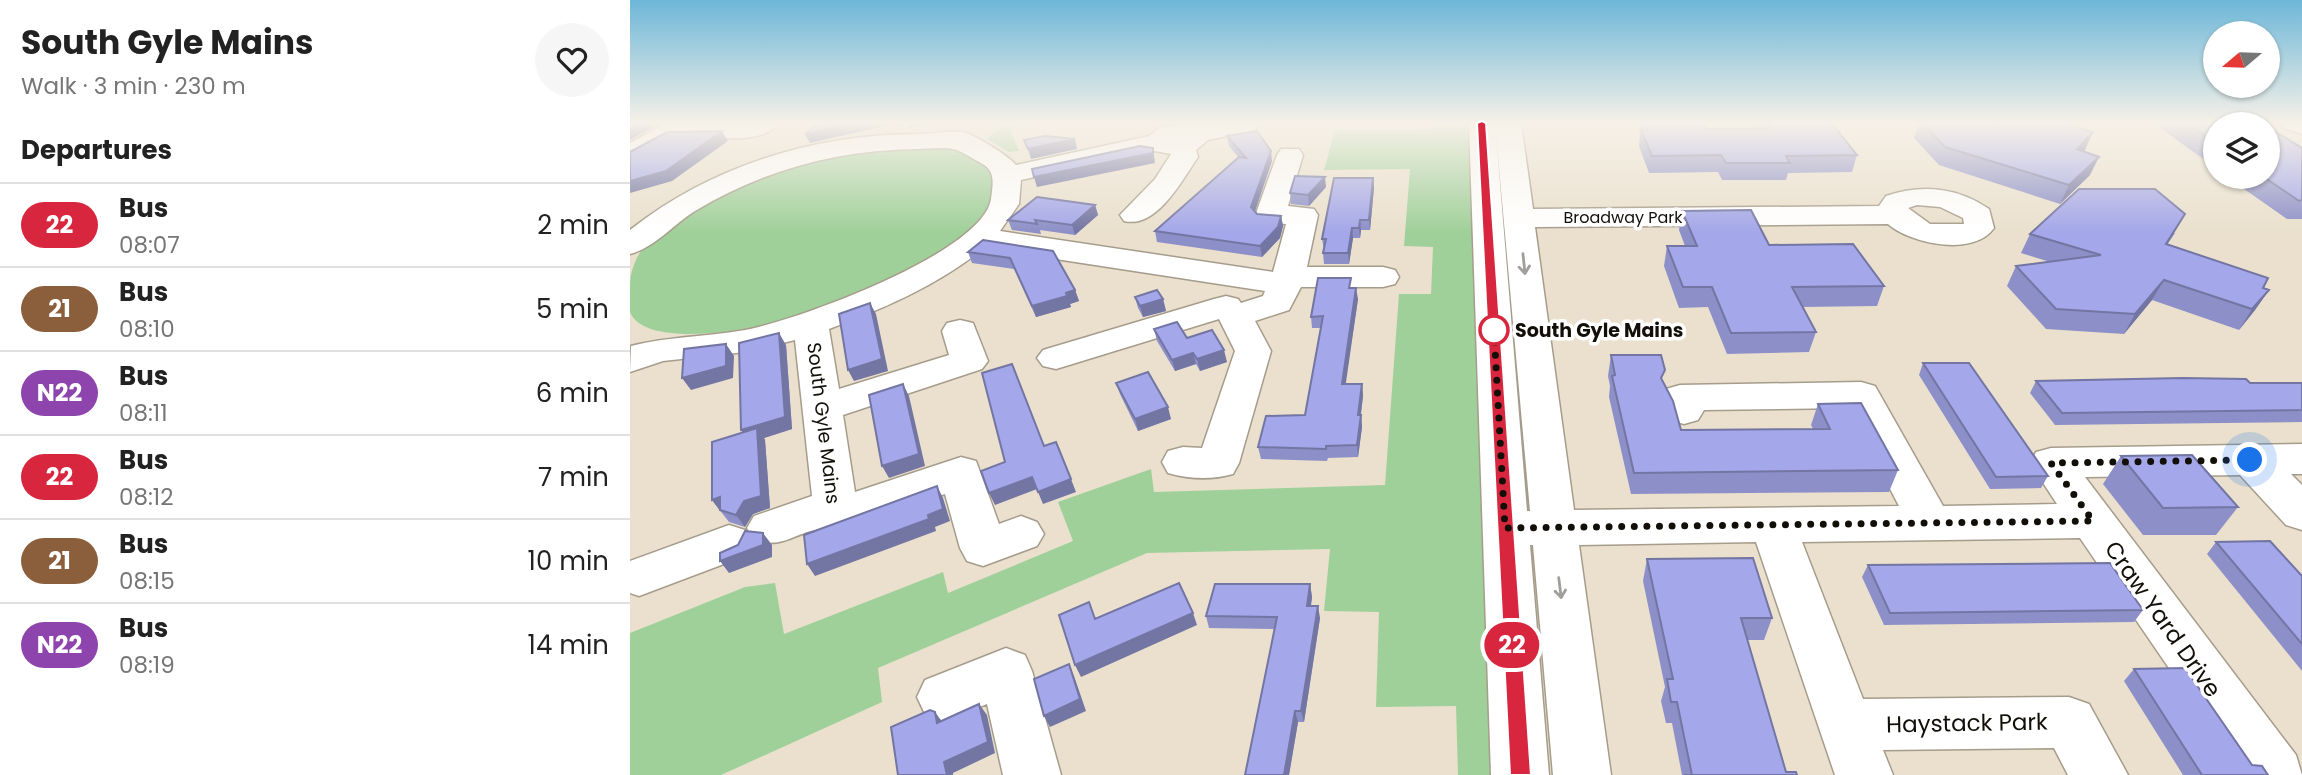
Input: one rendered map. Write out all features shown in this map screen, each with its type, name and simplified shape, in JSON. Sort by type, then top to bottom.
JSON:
[{"type":"street","points":[[630,245],[660,219],[763,167],[791,159]]},
{"type":"street","points":[[636,350],[746,341],[811,324],[878,297],[933,270],[982,238],[1002,213],[1007,175],[1002,164],[992,159]]},
{"type":"street","points":[[1007,175],[1074,159]]},
{"type":"street","points":[[1135,215],[1165,185],[1183,159]]},
{"type":"street","points":[[1056,358],[1230,311],[1277,303],[1287,281],[1303,215],[1270,216],[1289,159]]},
{"type":"street","points":[[1484,159],[1520,775]]},
{"type":"street","points":[[1512,159],[1582,775]]},
{"type":"street","name":"Broadway Park","points":[[1519,218],[1896,215]]},
{"type":"street","points":[[630,219],[660,219]]},
{"type":"street","points":[[982,238],[1198,272],[1287,281],[1383,277]]},
{"type":"street","points":[[1183,462],[1218,463],[1253,351],[1230,311],[1198,272]]},
{"type":"street","name":"South Gyle Mains","points":[[811,324],[836,515],[961,472],[983,548],[1021,534]]},
{"type":"street","points":[[821,408],[969,361],[960,331]]},
{"type":"street","points":[[1684,411],[1680,398],[1861,395],[1930,523]]},
{"type":"street","points":[[2250,460],[2302,459]]},
{"type":"street","points":[[2250,460],[2302,513]]},
{"type":"street","name":"Craw Yard Drive","points":[[2250,460],[2051,463],[2276,775]]},
{"type":"street","points":[[639,577],[834,505]]},
{"type":"street","points":[[1505,528],[2093,521]]},
{"type":"street","points":[[1773,525],[1864,775]]},
{"type":"street","points":[[944,696],[1006,671],[1032,775]]},
{"type":"street","name":"Haystack Park","points":[[1846,724],[2069,722],[2099,775]]},
{"type":"green space","points":[[806,159],[976,159],[994,173],[996,193],[985,216],[965,237],[939,257],[908,274],[841,302],[771,324],[702,334],[656,331],[640,324],[630,312],[631,276],[642,248],[655,233],[681,213]]},
{"type":"green space","points":[[1327,159],[1470,159],[1494,775],[1458,775],[1456,706],[1376,707],[1379,612],[1324,611],[1330,549],[1147,553],[878,668],[882,702],[721,775],[630,775],[630,633],[745,587],[775,583],[784,634],[943,572],[948,593],[1073,541],[1058,502],[1151,469],[1154,492],[1385,485],[1399,294],[1431,294],[1433,247],[1404,246],[1410,169],[1324,170]]},
{"type":"building","points":[[630,159],[683,159],[666,171],[630,181]]},
{"type":"building","points":[[1078,159],[1122,159],[1034,177],[1032,169]]},
{"type":"building","points":[[1237,159],[1268,159],[1251,207],[1257,214],[1281,216],[1278,227],[1260,246],[1155,231]]},
{"type":"building","points":[[1724,159],[1788,159],[1790,163],[1726,163]]},
{"type":"building","points":[[1985,159],[2097,159],[2069,185]]},
{"type":"building","points":[[2280,159],[2302,159],[2302,200],[2299,201],[2280,188]]},
{"type":"building","points":[[1295,176],[1325,177],[1308,195],[1290,193]]},
{"type":"building","points":[[1334,178],[1373,178],[1369,220],[1360,220],[1359,228],[1352,228],[1348,253],[1323,253],[1326,239],[1322,239]]},
{"type":"building","points":[[2079,189],[2155,189],[2185,214],[2166,244],[2268,278],[2263,288],[2269,290],[2252,309],[2164,280],[2135,314],[2056,309],[2016,266],[2101,255],[2030,234]]},
{"type":"building","points":[[1037,197],[1095,205],[1072,225],[1035,220],[1037,224],[1008,220]]},
{"type":"building","points":[[1751,210],[1769,245],[1853,244],[1884,286],[1792,287],[1816,332],[1731,333],[1712,287],[1683,287],[1667,246],[1697,246],[1682,211]]},
{"type":"building","points":[[983,240],[1053,251],[1075,290],[1066,293],[1067,296],[1032,306],[1010,258],[968,252]]},
{"type":"building","points":[[1318,278],[1351,278],[1349,288],[1356,288],[1342,384],[1362,384],[1357,445],[1326,446],[1326,449],[1258,447],[1266,416],[1305,415],[1323,316],[1311,317]]},
{"type":"building","points":[[1157,290],[1163,299],[1140,306],[1135,297]]},
{"type":"building","points":[[870,303],[882,359],[848,370],[839,314]]},
{"type":"building","points":[[1177,322],[1187,338],[1212,330],[1224,350],[1197,359],[1193,353],[1172,360],[1154,329]]},
{"type":"building","points":[[779,333],[785,417],[741,430],[739,343]]},
{"type":"building","points":[[726,344],[726,366],[682,378],[684,349]]},
{"type":"building","points":[[1611,355],[1661,355],[1665,370],[1661,378],[1673,401],[1681,430],[1830,429],[1818,404],[1861,403],[1898,470],[1634,473],[1612,376],[1615,375]]},
{"type":"building","points":[[1923,363],[1969,363],[2048,476],[1996,477]]},
{"type":"building","points":[[1012,364],[1044,446],[1056,442],[1071,479],[1038,492],[1032,477],[989,493],[981,471],[1005,462],[982,373]]},
{"type":"building","points":[[1148,372],[1168,407],[1135,419],[1116,383]]},
{"type":"building","points":[[2246,379],[2250,383],[2302,383],[2302,410],[2062,413],[2036,381]]},
{"type":"building","points":[[903,384],[919,454],[882,466],[869,395]]},
{"type":"building","points":[[757,428],[761,496],[744,501],[736,515],[720,510],[720,497],[712,500],[712,442]]},
{"type":"building","points":[[2192,455],[2238,507],[2163,508],[2121,456]]},
{"type":"building","points":[[937,486],[943,509],[928,515],[929,519],[807,564],[804,535]]},
{"type":"building","points":[[745,531],[763,533],[763,545],[720,561],[720,553],[738,545]]},
{"type":"building","points":[[2270,541],[2302,576],[2302,644],[2216,542]]},
{"type":"building","points":[[1753,558],[1772,618],[1741,618],[1786,772],[1796,772],[1797,775],[1692,775],[1677,702],[1671,702],[1667,679],[1673,679],[1647,559]]},
{"type":"building","points":[[2110,563],[2143,610],[1890,613],[1868,565]]},
{"type":"building","points":[[1179,583],[1193,613],[1075,665],[1059,615],[1089,602],[1095,619]]},
{"type":"building","points":[[1215,584],[1310,584],[1307,606],[1318,606],[1301,711],[1295,711],[1284,775],[1245,775],[1277,617],[1206,616]]},
{"type":"building","points":[[1069,664],[1080,699],[1044,716],[1034,679]]},
{"type":"building","points":[[2185,668],[2252,765],[2262,766],[2268,775],[2202,775],[2134,669]]},
{"type":"building","points":[[979,704],[988,742],[944,762],[947,775],[898,775],[891,727],[930,710],[935,712],[937,723]]},
{"type":"bus line","name":"22","points":[[1484,159],[1520,775]]},
{"type":"place","name":"South Gyle Mains","points":[[1494,330]]},
{"type":"route","points":[[1494,330],[1505,528],[2093,521],[2051,463],[2250,460]]}]
